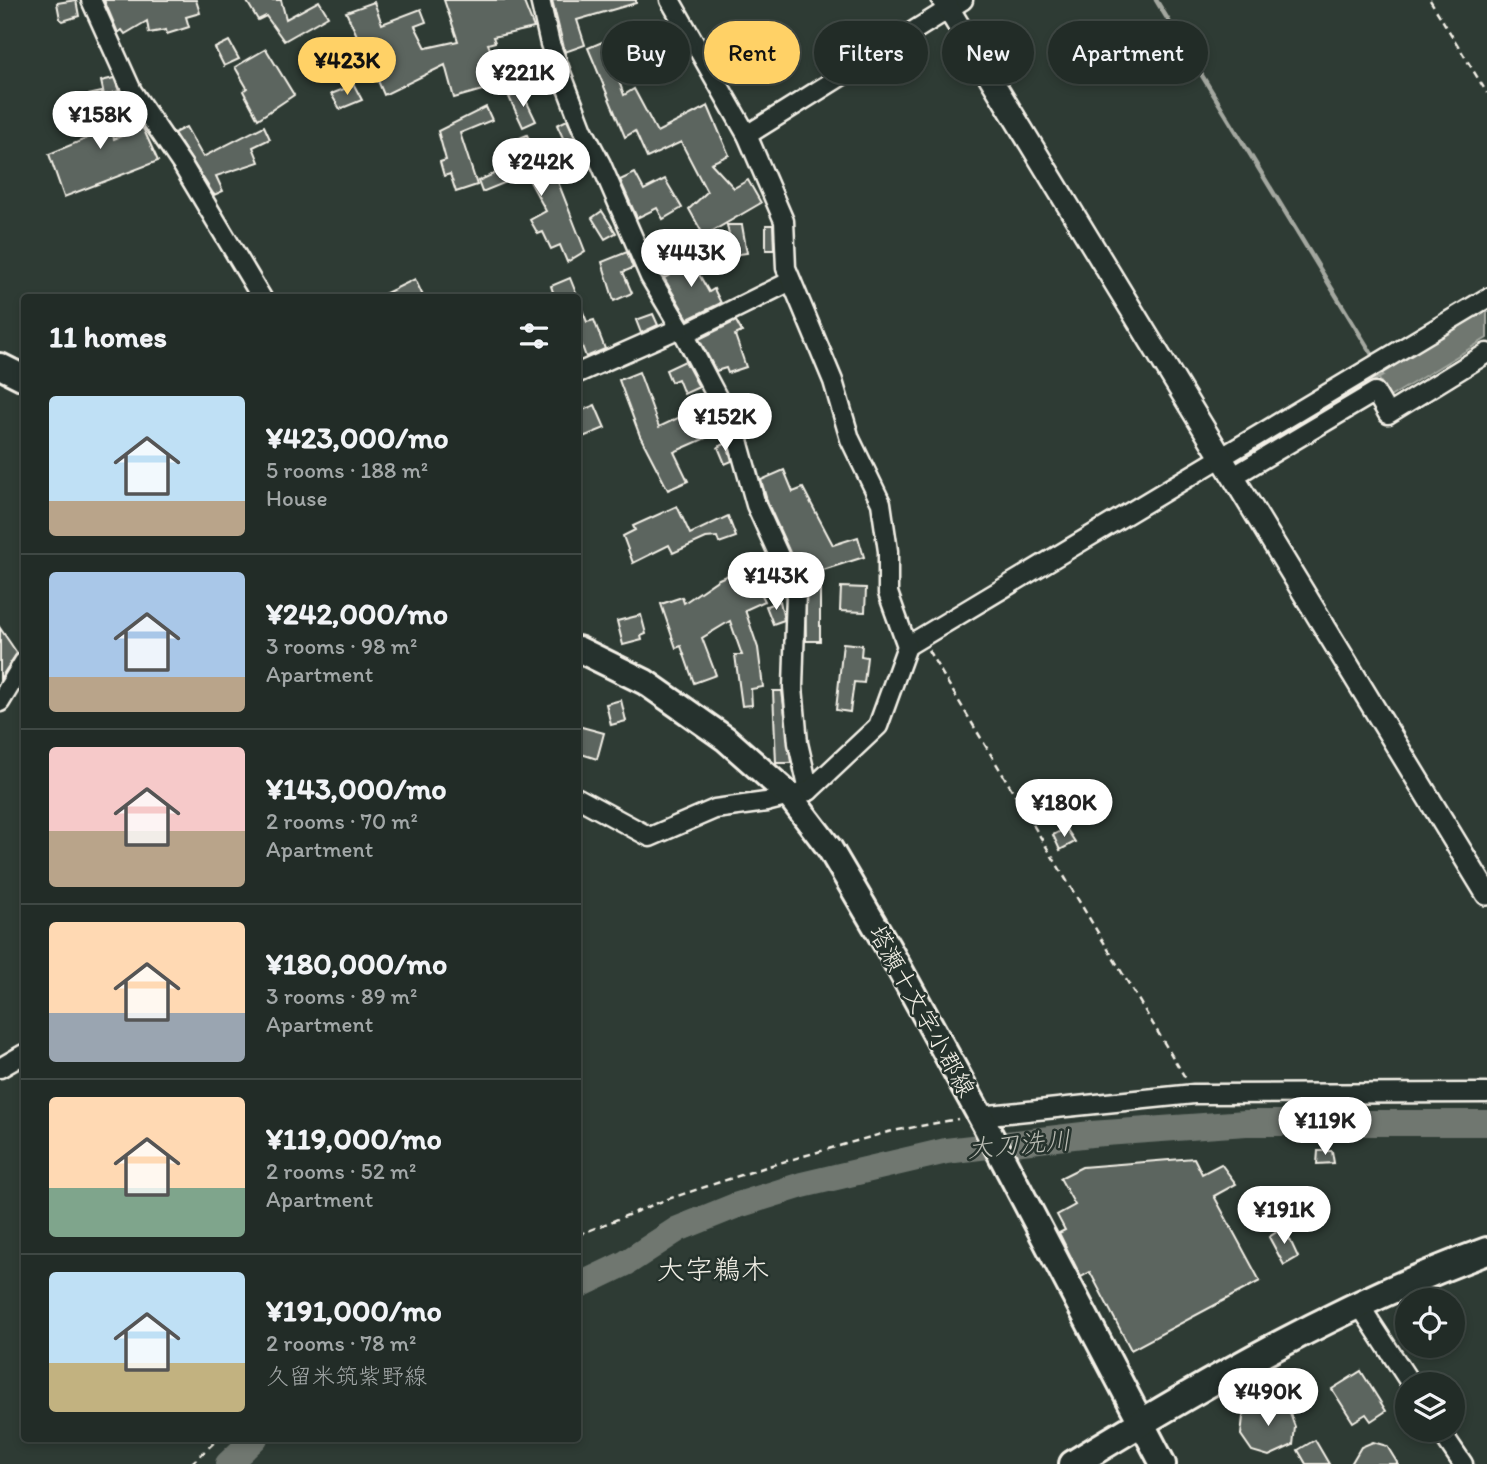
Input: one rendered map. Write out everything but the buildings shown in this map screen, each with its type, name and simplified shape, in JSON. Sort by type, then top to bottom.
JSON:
[{"type":"main road","points":[[0,366],[21,376]]},
{"type":"main road","name":"塔瀬十文字小郡線","points":[[581,650],[645,682],[799,792],[982,1119],[1013,1182],[1143,1421],[1163,1464]]},
{"type":"main road","points":[[1073,1464],[1143,1421],[1358,1303],[1426,1273],[1487,1251]]},
{"type":"street","points":[[91,0],[132,91],[183,166],[260,294]]},
{"type":"street","points":[[540,0],[550,44],[583,130],[601,164],[650,277],[736,433],[756,505],[796,593],[793,687],[799,792]]},
{"type":"street","points":[[670,0],[747,135],[784,221],[787,236],[786,268],[833,381],[849,439],[881,503],[888,551],[888,593],[914,643]]},
{"type":"street","points":[[747,135],[952,3],[1487,894]]},
{"type":"street","points":[[581,372],[682,331],[791,281]]},
{"type":"street","points":[[581,800],[650,837],[715,809],[766,802],[799,792],[878,726],[914,643],[1487,298]]},
{"type":"street","points":[[1234,476],[1375,392],[1388,414],[1487,353]]},
{"type":"street","points":[[0,702],[21,667]]},
{"type":"street","points":[[0,1068],[21,1056]]},
{"type":"street","points":[[982,1119],[1195,1094],[1487,1093]]},
{"type":"street","points":[[1358,1303],[1403,1372]]},
{"type":"street","points":[[1448,1442],[1463,1464]]},
{"type":"path","points":[[1430,0],[1487,93]]},
{"type":"path","points":[[914,643],[1195,1094]]},
{"type":"path","points":[[581,1234],[665,1200],[772,1165],[934,1121],[982,1119]]},
{"type":"path","points":[[191,1464],[215,1442]]},
{"type":"shaded area","points":[[1487,309],[1487,338],[1390,397],[1377,376]]},
{"type":"waterway","points":[[1156,0],[1376,361]]},
{"type":"waterway","points":[[1239,461],[1382,375]]},
{"type":"waterway","name":"大刀洗川","points":[[581,1285],[626,1263],[678,1229],[735,1206],[802,1185],[946,1151],[1091,1134],[1246,1123],[1487,1123]]},
{"type":"waterway","name":"大刀洗川","points":[[228,1464],[251,1442]]},
{"type":"district","name":"大字鵜木","points":[[713,1269]]}]
